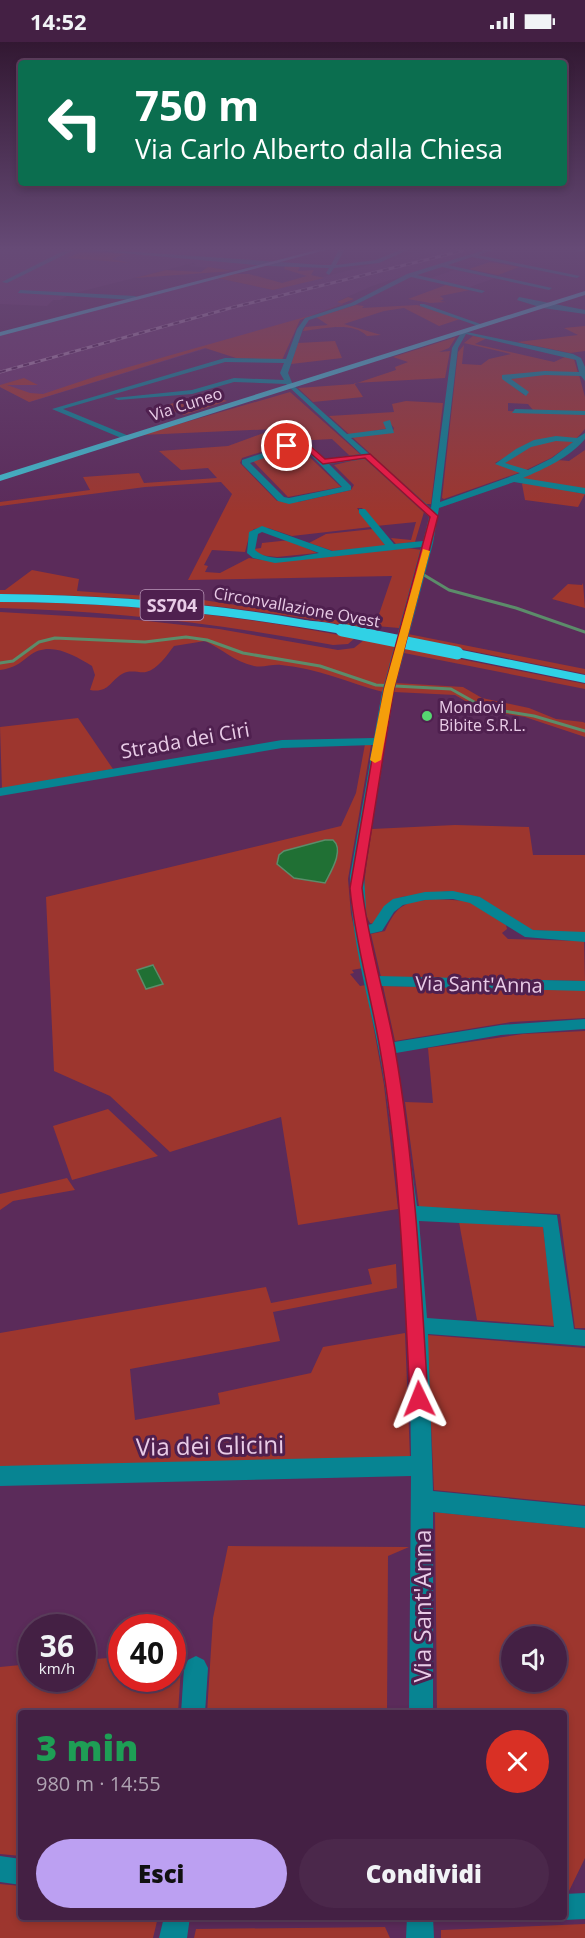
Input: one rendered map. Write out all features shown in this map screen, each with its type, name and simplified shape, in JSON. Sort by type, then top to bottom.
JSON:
[{"type":"highway","name":"Circonvallazione Ovest","points":[[0,598],[78,599],[177,605],[342,630],[585,679]]},
{"type":"main road","name":"Via Cuneo","points":[[0,478],[288,384],[452,335]]},
{"type":"street","points":[[299,335],[284,374],[288,384],[367,456],[435,511],[553,460],[582,438]]},
{"type":"street","name":"Via Sant'Anna","points":[[421,1710],[422,1500],[417,1325],[409,1213],[387,1049],[357,904],[357,876],[378,741],[389,687],[435,511],[452,358],[462,335]]},
{"type":"street","points":[[480,335],[579,359],[584,375],[548,373],[506,377],[526,394]]},
{"type":"street","points":[[126,438],[56,410],[228,359],[288,361]]},
{"type":"street","points":[[84,401],[192,392],[234,380],[288,384]]},
{"type":"street","points":[[515,411],[585,413]]},
{"type":"street","points":[[346,436],[391,431],[387,422]]},
{"type":"street","points":[[526,472],[499,464],[542,438],[582,438]]},
{"type":"street","points":[[299,442],[306,445],[323,462],[348,488],[289,501],[280,498],[245,462],[299,442]]},
{"type":"street","points":[[323,462],[367,456]]},
{"type":"street","points":[[510,478],[585,491]]},
{"type":"street","points":[[362,511],[391,547]]},
{"type":"street","points":[[331,554],[265,529],[254,532],[250,551],[255,556],[267,560],[331,554],[428,543]]},
{"type":"street","name":"Strada dei Ciri","points":[[0,792],[276,745],[321,741],[378,741]]},
{"type":"street","points":[[362,930],[377,928],[389,909],[398,902],[425,896],[453,895],[475,900],[530,934],[585,937]]},
{"type":"street","name":"Via Sant'Anna","points":[[373,981],[585,986]]},
{"type":"street","name":"Via Sant'Anna","points":[[387,1049],[501,1030],[585,1024]]},
{"type":"street","points":[[409,1213],[551,1220],[575,1337],[417,1325]]},
{"type":"street","name":"Via dei Glicini","points":[[0,1476],[421,1466]]},
{"type":"street","name":"Via Sant'Anna","points":[[422,1500],[585,1517]]},
{"type":"street","points":[[193,1710],[196,1668]]},
{"type":"street","points":[[0,1869],[18,1872]]},
{"type":"street","points":[[567,1907],[585,1906]]},
{"type":"street","points":[[173,1938],[176,1920]]},
{"type":"street","points":[[420,1920],[420,1938]]},
{"type":"shaded area","points":[[0,335],[249,335],[30,402],[0,387]]},
{"type":"shaded area","points":[[240,335],[293,335],[282,360],[236,358],[205,348],[29,402],[0,387],[0,385],[24,378],[38,385],[7,385],[30,393],[43,394],[97,376]]},
{"type":"shaded area","points":[[585,335],[585,351],[570,353],[517,342]]},
{"type":"shaded area","points":[[473,336],[487,338],[475,344],[554,362],[567,356],[574,359],[578,373],[546,372],[503,378],[524,395],[528,394],[509,379],[543,374],[579,375],[585,397],[585,412],[533,410],[528,404],[508,403],[508,411],[585,414],[585,429],[576,439],[543,439],[525,446],[495,463],[521,472],[444,499],[442,498],[458,352],[464,345],[462,364],[481,365],[489,359],[511,354],[464,343]]},
{"type":"shaded area","points":[[456,337],[449,348],[439,352],[450,351],[445,378],[358,383],[396,370],[395,367],[408,362],[393,357]]},
{"type":"shaded area","points":[[335,341],[342,358],[291,364],[298,343]]},
{"type":"shaded area","points":[[354,384],[363,397],[313,402],[298,388]]},
{"type":"shaded area","points":[[290,392],[360,454],[350,456],[332,439],[295,441],[242,458],[240,463],[277,501],[298,502],[351,490],[354,485],[334,465],[364,458],[424,512],[415,542],[396,544],[391,538],[411,540],[416,522],[376,526],[362,508],[357,508],[371,527],[292,536],[268,528],[254,529],[250,533],[245,552],[212,550],[204,565],[208,566],[205,572],[220,573],[249,558],[278,562],[408,548],[422,550],[399,628],[376,626],[363,629],[273,614],[137,599],[0,594],[0,590],[5,590],[32,570],[79,579],[77,591],[203,600],[375,626],[392,576],[188,580],[232,494],[221,482],[145,487],[0,506],[0,502],[90,490],[83,477],[139,473],[144,483],[217,478],[208,468],[181,470],[159,451],[228,446],[275,429],[141,435]]},
{"type":"shaded area","points":[[205,393],[227,401],[184,415],[161,407]]},
{"type":"shaded area","points":[[406,401],[443,403],[431,504],[426,504],[352,437],[393,431],[394,428],[389,422],[390,428],[350,435],[329,416],[394,412],[392,404]]},
{"type":"shaded area","points":[[543,439],[575,441],[551,458],[524,471],[502,464]]},
{"type":"shaded area","points":[[298,446],[341,487],[288,497],[253,461]]},
{"type":"shaded area","points":[[585,450],[585,490],[516,478],[558,460],[569,461]]},
{"type":"shaded area","points":[[524,482],[585,494],[578,507],[525,500],[522,484]]},
{"type":"shaded area","points":[[373,529],[386,546],[333,551],[309,543],[326,534]]},
{"type":"shaded area","points":[[290,540],[317,553],[277,557],[258,555],[254,549],[261,548],[262,543]]},
{"type":"shaded area","points":[[583,583],[585,608],[552,599],[568,584],[582,585]]},
{"type":"shaded area","points":[[0,602],[89,604],[178,611],[355,638],[348,644],[333,645],[167,620],[84,612],[0,608]]},
{"type":"shaded area","points":[[0,612],[138,620],[219,629],[338,650],[354,648],[364,640],[395,646],[383,692],[307,669],[281,665],[247,664],[205,641],[174,646],[154,668],[146,672],[125,673],[105,688],[96,691],[90,690],[95,675],[92,666],[53,649],[37,651],[16,665],[0,670]]},
{"type":"shaded area","points":[[408,634],[585,669],[585,674],[407,638]]},
{"type":"shaded area","points":[[405,648],[585,684],[585,689],[404,653]]},
{"type":"shaded area","points":[[396,683],[463,687],[482,698],[529,708],[556,719],[583,722],[585,723],[585,737],[525,717],[481,710],[455,695],[394,692]]},
{"type":"shaded area","points":[[78,718],[113,769],[2,789],[0,727]]},
{"type":"shaded area","points":[[365,744],[371,745],[348,879],[351,914],[363,968],[352,970],[354,973],[350,974],[360,986],[366,985],[384,1085],[398,1209],[298,1225],[281,1117],[170,1152],[110,1096],[54,1071],[46,897],[341,826],[356,793]]},
{"type":"shaded area","points":[[455,825],[529,827],[533,855],[585,855],[585,933],[532,930],[479,897],[449,891],[401,897],[374,924],[370,923],[364,903],[364,890],[372,829]]},
{"type":"shaded area","points":[[333,840],[338,850],[325,883],[294,878],[277,864],[279,855],[284,851]]},
{"type":"shaded area","points":[[435,899],[469,901],[506,925],[507,929],[502,933],[508,939],[584,941],[585,981],[381,977],[371,934],[385,931],[399,909],[409,903]]},
{"type":"shaded area","points":[[153,965],[163,984],[146,989],[137,970]]},
{"type":"shaded area","points":[[383,986],[585,990],[585,1018],[511,1022],[395,1041]]},
{"type":"shaded area","points":[[585,1031],[585,1328],[575,1328],[560,1214],[419,1207],[405,1102],[433,1103],[428,1048],[523,1034]]},
{"type":"shaded area","points":[[108,1109],[158,1156],[72,1180],[53,1126]]},
{"type":"shaded area","points":[[67,1178],[75,1190],[13,1201],[0,1210],[0,1194]]},
{"type":"shaded area","points":[[459,1222],[543,1227],[555,1326],[477,1320]]},
{"type":"shaded area","points":[[396,1264],[397,1288],[273,1312],[280,1341],[130,1369],[135,1420],[220,1404],[218,1393],[311,1373],[323,1347],[405,1333],[410,1457],[0,1470],[0,1333],[266,1287],[271,1303],[372,1284],[368,1269]]},
{"type":"shaded area","points":[[427,1335],[585,1348],[585,1505],[434,1490]]},
{"type":"shaded area","points":[[435,1512],[585,1528],[585,1858],[567,1891],[567,1710],[437,1710]]},
{"type":"shaded area","points":[[228,1546],[409,1547],[388,1556],[387,1710],[207,1710],[213,1618]]},
{"type":"shaded area","points":[[108,1658],[108,1692],[179,1692],[178,1710],[18,1710],[18,1856],[0,1854],[0,1667],[18,1665],[18,1692],[96,1692],[96,1659]]},
{"type":"shaded area","points":[[0,1884],[18,1886],[18,1920],[157,1920],[153,1938],[0,1938]]},
{"type":"shaded area","points":[[585,1924],[585,1938],[441,1938],[441,1930]]},
{"type":"shaded area","points":[[385,1927],[390,1938],[194,1938],[196,1929]]},
{"type":"waterway","points":[[424,575],[449,590],[516,608],[585,632]]},
{"type":"waterway","points":[[0,663],[13,661],[39,642],[55,638],[145,642],[186,637],[207,640],[243,653],[320,666],[376,685],[451,689],[485,708],[534,716],[585,731]]},
{"type":"railway","points":[[0,372],[131,335]]},
{"type":"slow traffic","points":[[375,760],[403,631],[426,551]]},
{"type":"place","name":"Mondovi Bibite S.R.L.","points":[[427,716]]},
{"type":"route","points":[[287,446],[303,443],[323,462],[367,456],[434,516],[403,631],[378,741],[356,888],[357,904],[394,1091],[409,1213],[419,1399]]}]
